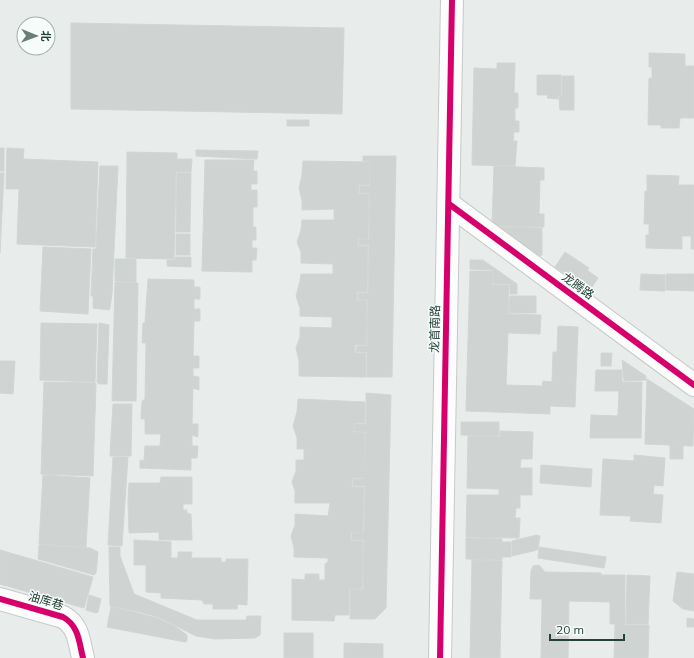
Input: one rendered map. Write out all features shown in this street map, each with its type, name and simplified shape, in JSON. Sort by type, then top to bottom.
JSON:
[{"type":"street","name":"龙首南路","points":[[440,658],[452,0]]},
{"type":"street","name":"龙腾路","points":[[449,204],[694,386]]},
{"type":"street","name":"油库巷","points":[[0,599],[63,617],[70,621],[78,634],[83,658]]},
{"type":"building","points":[[71,23],[344,28],[342,114],[71,109]]},
{"type":"building","points":[[649,53],[685,54],[685,66],[694,66],[694,118],[680,118],[679,128],[661,128],[661,125],[648,125],[649,78],[652,78],[652,67],[649,67]]},
{"type":"building","points":[[497,63],[515,63],[514,93],[518,93],[518,108],[515,108],[515,121],[519,121],[519,132],[514,132],[513,141],[517,141],[515,166],[472,165],[474,68],[497,69]]},
{"type":"building","points":[[537,75],[561,75],[561,96],[558,96],[558,99],[547,98],[548,95],[537,95]]},
{"type":"building","points":[[562,76],[574,76],[574,110],[560,110],[559,97],[562,96]]},
{"type":"building","points":[[287,120],[309,120],[309,126],[287,126]]},
{"type":"building","points":[[0,148],[4,148],[4,171],[0,171]]},
{"type":"building","points":[[7,148],[24,149],[23,159],[98,162],[95,247],[17,244],[19,189],[6,189]]},
{"type":"building","points":[[196,150],[258,151],[257,159],[196,156]]},
{"type":"building","points":[[127,152],[177,153],[177,159],[192,159],[191,172],[176,172],[174,259],[126,258]]},
{"type":"building","points":[[363,156],[396,156],[392,377],[367,377],[367,352],[356,352],[357,346],[367,346],[368,300],[358,299],[358,293],[368,293],[369,245],[359,245],[359,239],[369,240],[370,193],[360,193],[360,186],[370,186],[370,161],[363,161]]},
{"type":"building","points":[[205,160],[254,160],[253,171],[257,171],[257,184],[251,184],[251,190],[257,190],[257,207],[253,207],[253,227],[256,227],[256,240],[252,240],[252,248],[257,248],[256,260],[252,260],[252,272],[202,271]]},
{"type":"building","points":[[303,161],[370,162],[369,185],[359,185],[359,194],[369,194],[368,239],[358,238],[358,246],[368,246],[367,292],[357,292],[357,300],[367,301],[366,345],[355,345],[355,353],[366,353],[366,377],[299,376],[299,361],[296,348],[300,337],[300,327],[332,328],[332,317],[300,316],[300,308],[296,296],[301,274],[333,274],[333,264],[301,263],[301,252],[297,242],[301,230],[302,220],[334,220],[334,209],[302,210],[302,201],[299,188]]},
{"type":"building","points":[[100,166],[118,166],[112,294],[109,310],[93,308],[93,296],[91,296],[93,249],[96,249]]},
{"type":"building","points":[[494,166],[544,168],[544,180],[540,180],[539,214],[544,214],[544,227],[492,226]]},
{"type":"building","points":[[0,173],[4,173],[0,253]]},
{"type":"building","points":[[177,173],[191,173],[190,232],[176,232]]},
{"type":"building","points":[[647,175],[679,176],[678,185],[694,185],[694,249],[691,249],[691,236],[682,236],[682,249],[646,248],[646,235],[649,235],[649,224],[644,224]]},
{"type":"building","points":[[500,227],[542,228],[542,255],[540,256],[500,229]]},
{"type":"building","points":[[176,234],[190,234],[190,255],[176,255]]},
{"type":"building","points":[[43,247],[91,249],[88,314],[40,311]]},
{"type":"building","points":[[565,252],[589,268],[587,270],[598,278],[590,290],[555,267]]},
{"type":"building","points":[[175,257],[191,257],[191,267],[167,266],[167,260],[175,260]]},
{"type":"building","points":[[115,259],[136,259],[136,282],[115,281]]},
{"type":"building","points":[[470,260],[483,260],[517,284],[517,294],[510,294],[510,284],[493,284],[493,270],[470,269]]},
{"type":"building","points":[[470,271],[493,271],[492,285],[509,285],[508,314],[541,315],[540,334],[508,333],[506,385],[542,386],[543,381],[552,382],[553,352],[557,352],[558,326],[578,327],[575,407],[550,406],[550,414],[466,411]]},
{"type":"building","points":[[641,274],[665,275],[665,291],[640,290]]},
{"type":"building","points":[[666,274],[694,274],[694,291],[666,290]]},
{"type":"building","points":[[148,279],[194,280],[194,287],[200,287],[200,299],[194,299],[194,309],[200,309],[200,321],[194,321],[193,356],[199,356],[199,368],[193,368],[193,376],[199,377],[199,390],[193,388],[192,424],[198,424],[198,437],[192,435],[192,446],[198,446],[197,458],[191,458],[191,470],[140,468],[140,460],[144,461],[145,446],[160,446],[161,434],[145,434],[145,419],[141,419],[142,401],[145,399],[146,343],[142,343]]},
{"type":"building","points":[[115,282],[138,283],[136,401],[112,401]]},
{"type":"building","points":[[510,296],[536,296],[536,313],[509,313]]},
{"type":"building","points":[[41,323],[97,324],[95,382],[40,380]]},
{"type":"building","points":[[99,323],[109,325],[107,384],[99,384],[97,382]]},
{"type":"building","points":[[601,353],[612,353],[611,366],[601,366]]},
{"type":"building","points":[[622,360],[646,376],[646,380],[624,381]]},
{"type":"building","points":[[0,361],[15,361],[13,394],[0,393]]},
{"type":"building","points":[[596,370],[622,370],[622,382],[642,382],[641,438],[590,438],[591,415],[618,416],[619,391],[595,391]]},
{"type":"building","points":[[647,379],[694,409],[693,446],[645,444]]},
{"type":"building","points":[[44,382],[96,383],[93,476],[41,474]]},
{"type":"building","points":[[366,393],[391,395],[386,608],[375,619],[350,619],[350,589],[363,590],[364,540],[352,540],[352,533],[364,533],[365,486],[353,486],[353,479],[364,479],[366,432],[354,431],[354,424],[366,424]]},
{"type":"building","points":[[298,399],[365,402],[365,423],[354,423],[353,432],[365,433],[364,478],[352,478],[352,487],[364,487],[363,533],[351,532],[351,541],[363,541],[362,589],[349,588],[349,615],[335,615],[334,621],[292,620],[292,579],[305,580],[305,574],[319,574],[319,580],[325,580],[325,564],[328,562],[328,558],[294,557],[294,548],[291,536],[295,525],[295,514],[328,516],[330,503],[295,503],[295,491],[292,482],[296,471],[296,460],[304,460],[304,449],[297,449],[297,438],[293,426],[297,412]]},
{"type":"building","points":[[113,404],[132,404],[131,456],[110,456]]},
{"type":"building","points":[[461,422],[499,422],[499,436],[461,435]]},
{"type":"building","points":[[500,431],[533,432],[532,459],[521,459],[520,468],[532,468],[532,495],[520,495],[520,508],[516,508],[515,518],[520,518],[519,538],[466,537],[467,495],[499,495],[499,489],[467,488],[468,436],[500,437]]},
{"type":"building","points":[[670,445],[683,446],[683,459],[670,459]]},
{"type":"building","points":[[634,455],[665,458],[663,486],[654,485],[653,494],[663,495],[661,523],[630,521],[631,516],[600,515],[603,459],[634,461]]},
{"type":"building","points":[[113,457],[128,457],[122,546],[108,545]]},
{"type":"building","points":[[541,465],[592,469],[591,487],[540,483]]},
{"type":"building","points":[[43,475],[90,478],[86,547],[39,544]]},
{"type":"building","points":[[161,477],[192,477],[192,504],[183,504],[183,510],[187,510],[187,513],[191,514],[192,540],[159,540],[159,532],[129,533],[129,483],[160,483]]},
{"type":"building","points":[[537,535],[540,536],[537,550],[512,556],[512,541]]},
{"type":"building","points":[[466,538],[502,539],[502,542],[511,542],[511,557],[502,557],[502,560],[466,559]]},
{"type":"building","points":[[134,540],[171,542],[171,558],[178,558],[178,552],[192,552],[191,558],[221,558],[221,562],[226,562],[226,559],[248,559],[247,605],[238,604],[237,609],[213,609],[213,604],[204,604],[202,600],[161,598],[161,593],[146,592],[146,565],[134,565]]},
{"type":"building","points":[[39,545],[90,548],[98,552],[96,573],[94,575],[38,559]]},
{"type":"building","points":[[109,547],[120,547],[120,556],[134,594],[197,620],[246,620],[247,616],[261,616],[260,635],[255,638],[215,639],[196,636],[158,617],[110,606]]},
{"type":"building","points":[[539,547],[606,557],[604,568],[538,558]]},
{"type":"building","points":[[0,550],[93,577],[84,608],[0,584]]},
{"type":"building","points":[[472,560],[502,561],[500,658],[470,658]]},
{"type":"building","points":[[539,565],[545,572],[625,575],[625,625],[649,625],[648,658],[614,658],[615,624],[610,624],[610,602],[569,601],[568,658],[541,658],[542,599],[530,599],[531,571],[533,566]]},
{"type":"building","points":[[677,572],[694,574],[694,611],[683,609],[673,601]]},
{"type":"building","points":[[627,575],[650,576],[648,624],[626,624]]},
{"type":"building","points":[[89,595],[101,599],[98,612],[96,613],[86,610]]},
{"type":"building","points":[[111,607],[157,618],[176,627],[187,635],[187,641],[185,642],[107,627]]},
{"type":"building","points":[[687,618],[694,619],[694,627],[687,627]]},
{"type":"building","points":[[284,633],[313,633],[313,658],[284,658]]},
{"type":"building","points":[[344,643],[383,644],[383,658],[344,658]]},
{"type":"cycle path","points":[[440,658],[452,0]]},
{"type":"cycle path","points":[[449,204],[694,385]]},
{"type":"cycle path","points":[[0,599],[63,617],[72,625],[78,635],[83,658]]}]
